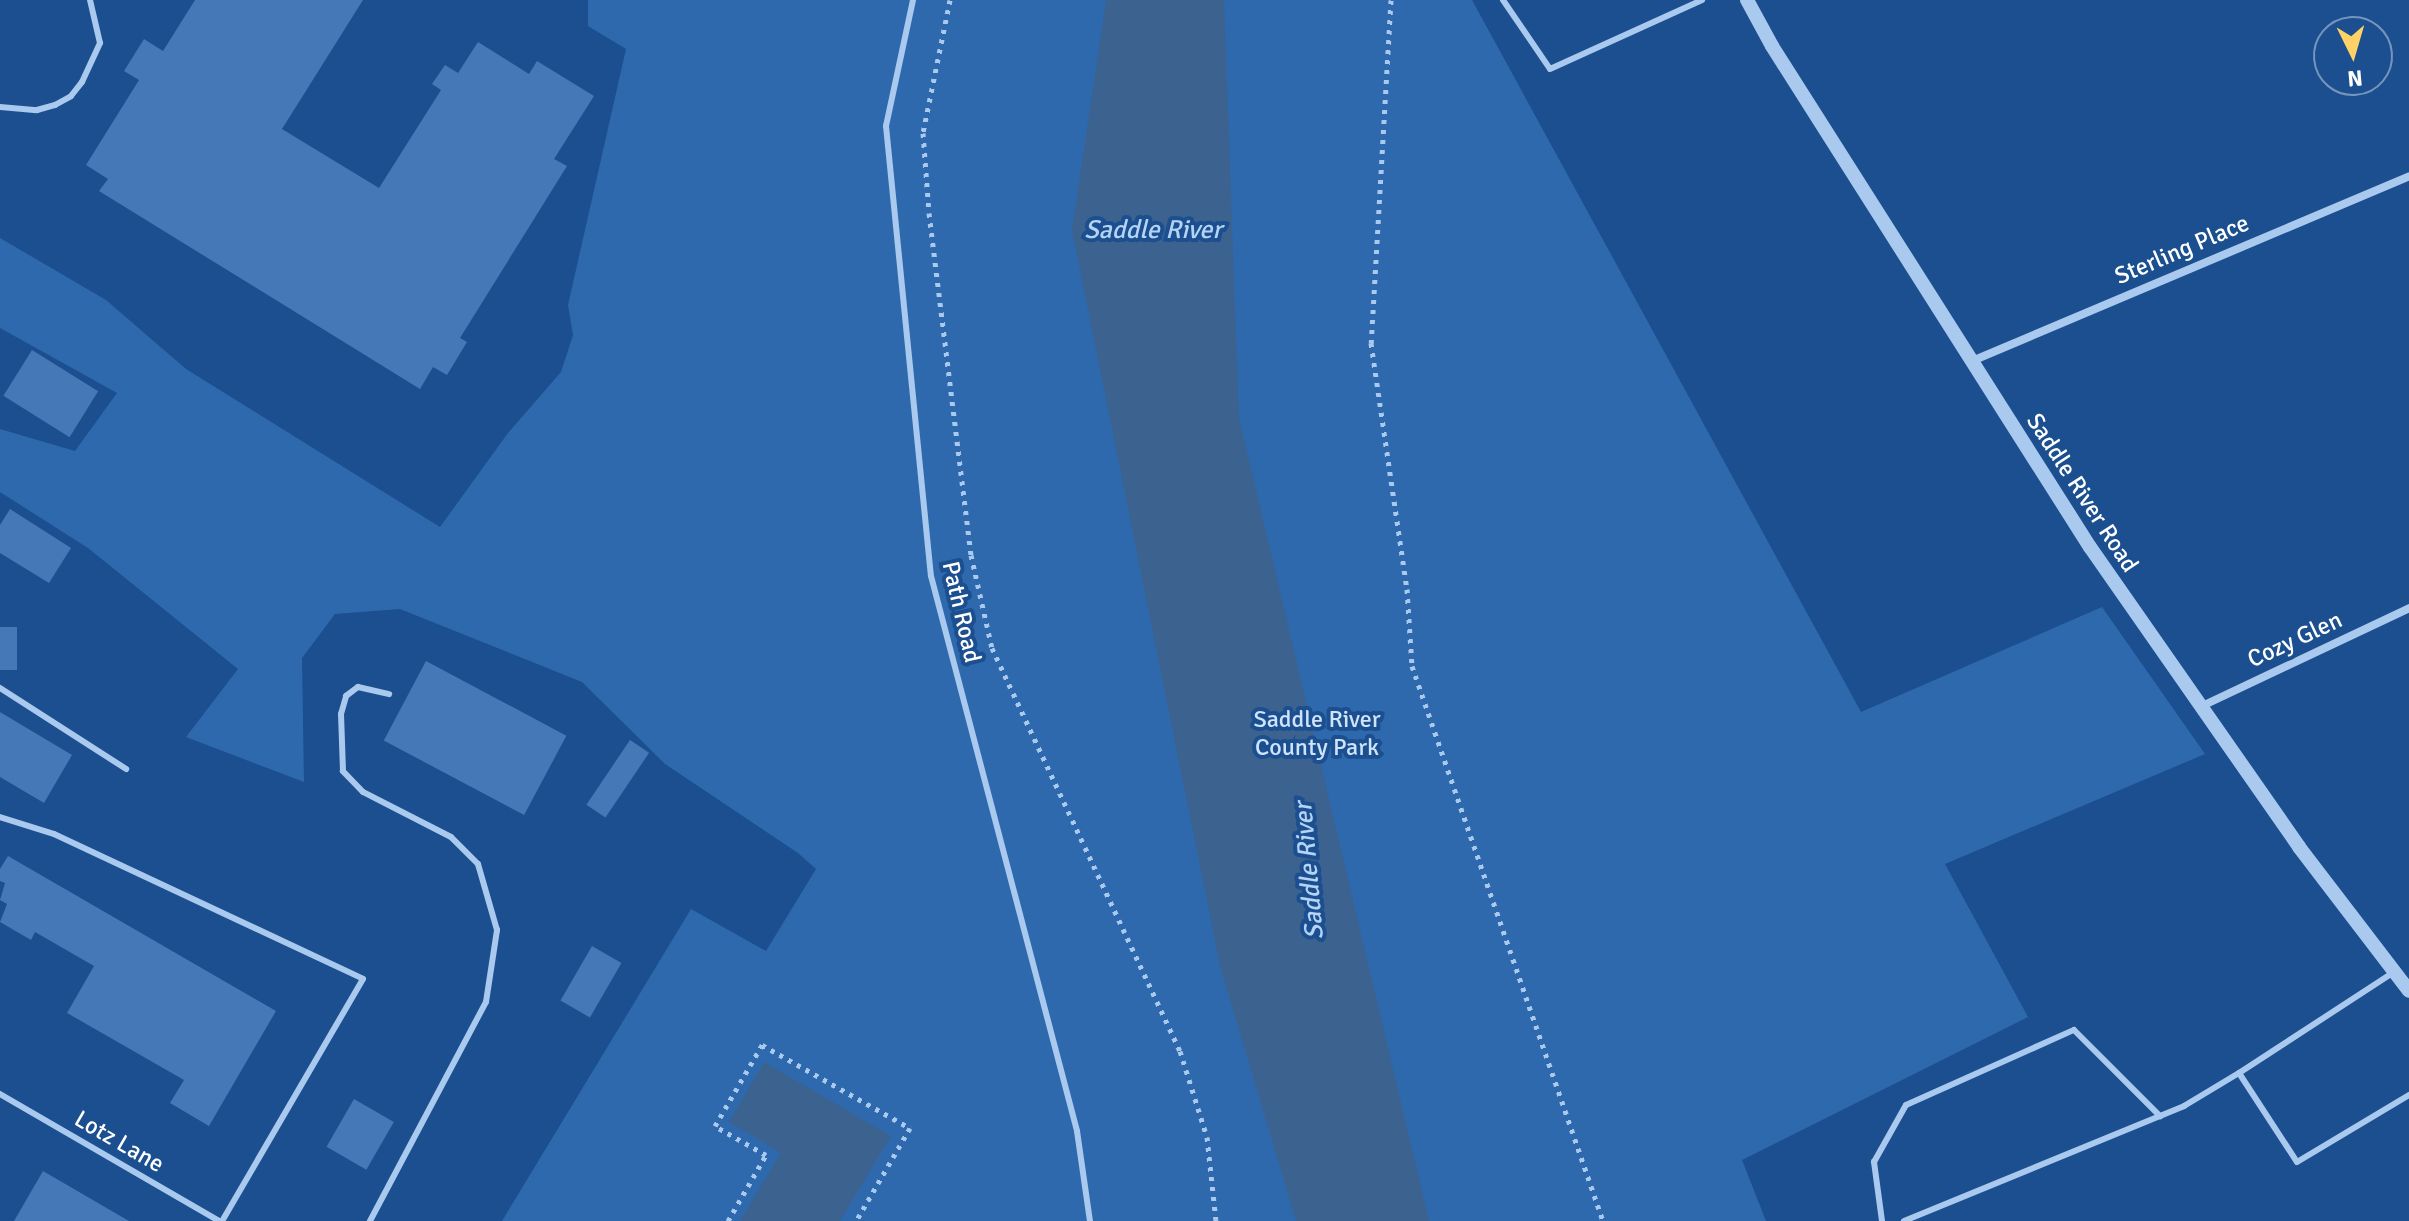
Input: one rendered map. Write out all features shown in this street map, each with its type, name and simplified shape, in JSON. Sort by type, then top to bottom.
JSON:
[{"type":"street","name":"Saddle River Road","points":[[1747,0],[2090,547],[2299,847],[2409,991]]},
{"type":"street","name":"Sterling Place","points":[[1972,361],[2409,176]]},
{"type":"street","name":"Cozy Glen","points":[[2199,707],[2409,608]]},
{"type":"lane","points":[[0,107],[37,110],[71,96],[82,82],[100,43],[90,0]]},
{"type":"lane","name":"Path Road","points":[[913,0],[886,126],[931,576],[1077,1131],[1090,1221]]},
{"type":"lane","points":[[1503,0],[1550,69],[1702,0]]},
{"type":"lane","points":[[370,1221],[486,1002],[497,930],[478,864],[451,837],[363,792],[343,771],[341,714],[346,696],[358,687],[389,694]]},
{"type":"lane","points":[[0,688],[126,769]]},
{"type":"lane","points":[[0,817],[54,834],[363,979],[221,1221]]},
{"type":"lane","points":[[1904,1221],[2184,1106],[2394,972]]},
{"type":"lane","points":[[1882,1221],[1874,1162],[1906,1105],[2074,1030],[2160,1116]]},
{"type":"lane","points":[[2239,1073],[2297,1162],[2409,1095]]},
{"type":"lane","name":"Lotz Lane","points":[[0,1094],[221,1221]]},
{"type":"path","points":[[950,0],[923,133],[929,213],[978,586],[992,648],[1180,1051],[1207,1137],[1216,1221]]},
{"type":"path","points":[[1391,0],[1371,343],[1407,589],[1412,666],[1603,1221]]},
{"type":"path","points":[[728,1221],[766,1155],[715,1126],[762,1045],[910,1128],[856,1221]]},
{"type":"green space","name":"Saddle River County Park","points":[[588,0],[1472,0],[1861,712],[2102,607],[2205,754],[1945,864],[2028,1017],[1742,1160],[1766,1221],[502,1221],[691,909],[766,951],[816,869],[798,853],[665,764],[582,682],[400,609],[335,614],[302,658],[304,782],[186,737],[238,669],[88,548],[0,492],[0,429],[75,451],[117,393],[0,328],[0,238],[106,300],[186,369],[440,527],[508,433],[561,372],[573,335],[568,305],[626,49],[588,26]]},
{"type":"water","name":"Saddle River","points":[[1106,0],[1224,0],[1239,418],[1429,1221],[1296,1221],[1220,966],[1072,230]]},
{"type":"water","points":[[764,1062],[891,1136],[840,1221],[740,1221],[781,1153],[729,1122]]},
{"type":"building","points":[[195,0],[363,0],[282,129],[379,188],[441,90],[432,84],[445,65],[458,73],[478,42],[529,74],[537,61],[594,96],[554,159],[567,166],[460,338],[467,342],[447,375],[433,367],[420,389],[99,191],[108,179],[86,165],[139,80],[124,71],[144,39],[163,51]]},
{"type":"building","points":[[32,350],[98,391],[70,437],[3,396]]},
{"type":"building","points":[[10,509],[71,548],[49,583],[0,553],[0,525]]},
{"type":"building","points":[[0,627],[17,627],[17,670],[0,670]]},
{"type":"building","points":[[426,661],[566,736],[524,815],[384,740]]},
{"type":"building","points":[[0,712],[72,755],[44,803],[0,777]]},
{"type":"building","points":[[630,740],[649,753],[605,818],[586,805]]},
{"type":"building","points":[[8,856],[276,1011],[209,1126],[170,1103],[184,1080],[67,1013],[94,966],[35,932],[31,940],[0,922],[7,904],[0,900],[5,883],[0,881],[0,869]]},
{"type":"building","points":[[592,946],[621,963],[590,1018],[560,1001]]},
{"type":"building","points":[[354,1099],[394,1122],[366,1170],[326,1147]]},
{"type":"building","points":[[43,1171],[129,1221],[14,1221]]}]
